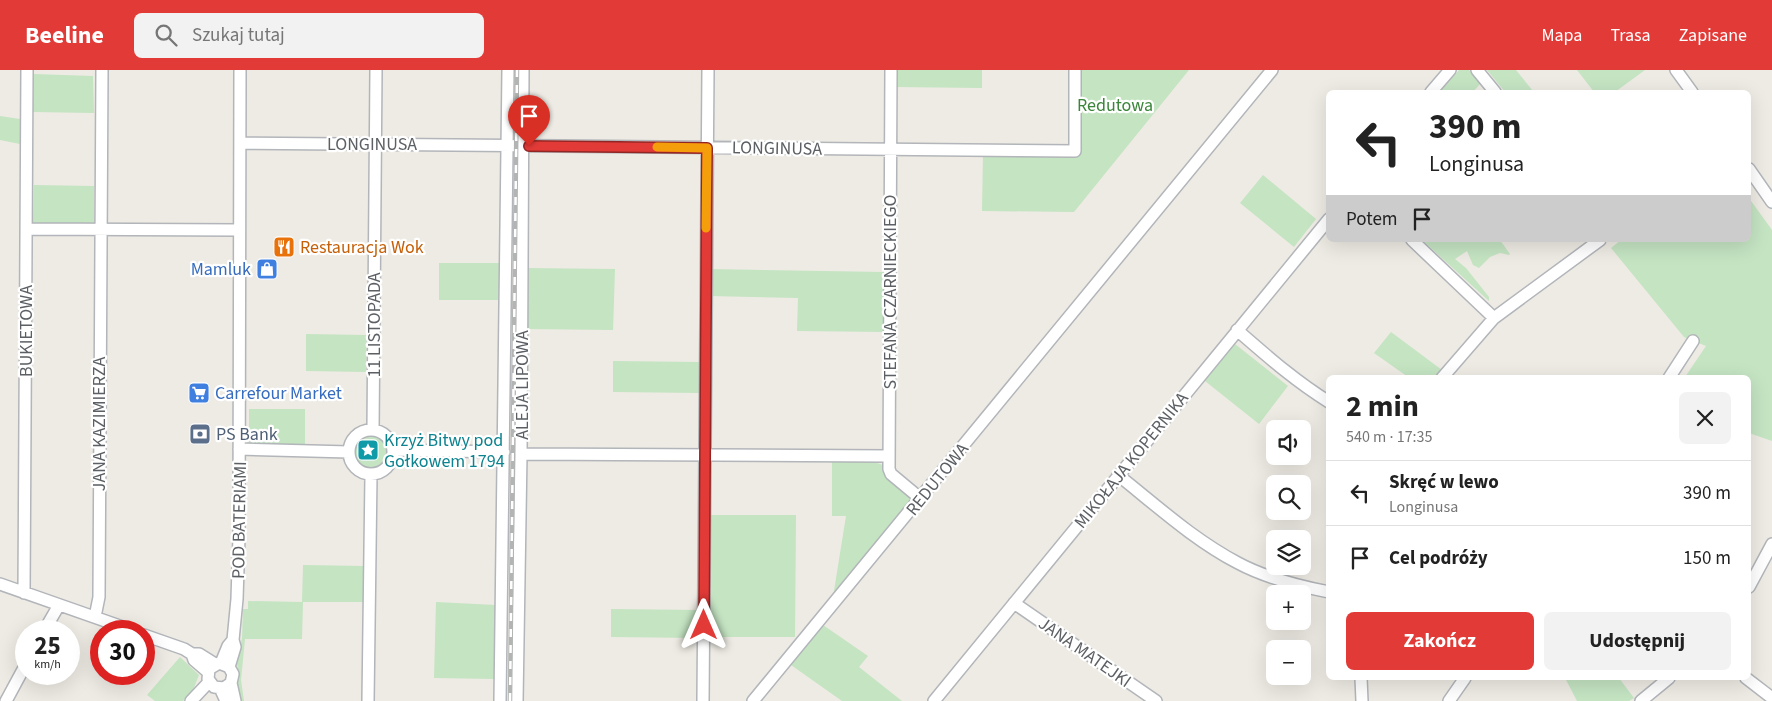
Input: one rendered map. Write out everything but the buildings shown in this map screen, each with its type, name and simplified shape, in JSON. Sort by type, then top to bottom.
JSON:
[{"type":"street","name":"BUKIETOWA","points":[[24,593],[27,70]]},
{"type":"street","name":"JANA KAZIMIERZA","points":[[95,617],[99,597],[102,70]]},
{"type":"street","name":"POD BATERIAMI","points":[[192,701],[216,670],[233,640],[238,599],[240,70]]},
{"type":"street","name":"11 LISTOPADA","points":[[373,430],[376,70]]},
{"type":"street","name":"ALEJA LIPOWA","points":[[500,701],[508,70]]},
{"type":"street","name":"ALEJA LIPOWA","points":[[517,701],[521,454],[523,70]]},
{"type":"street","points":[[704,701],[704,455],[708,70]]},
{"type":"street","name":"STEFANA CZARNIECKIEGO","points":[[891,70],[889,469],[891,474],[921,499]]},
{"type":"street","name":"LONGINUSA","points":[[240,143],[508,144],[529,146],[1074,151],[1075,70]]},
{"type":"street","name":"REDUTOWA","points":[[753,701],[1272,70]]},
{"type":"street","points":[[1434,90],[1450,70]]},
{"type":"street","points":[[1477,70],[1493,90]]},
{"type":"street","points":[[1676,70],[1691,90]]},
{"type":"street","points":[[1751,172],[1772,202]]},
{"type":"street","name":"MIKOŁAJA KOPERNIKA","points":[[934,701],[1326,223]]},
{"type":"street","points":[[26,229],[239,230]]},
{"type":"street","points":[[1414,242],[1494,318]]},
{"type":"street","points":[[1445,375],[1494,318],[1597,242]]},
{"type":"street","points":[[1238,330],[1281,369],[1305,388],[1326,400]]},
{"type":"street","points":[[1671,375],[1693,341]]},
{"type":"street","points":[[365,430],[383,433],[390,440],[394,450],[388,467],[383,471],[371,474],[363,473],[356,469],[351,461],[349,452],[353,438],[365,430]]},
{"type":"street","points":[[239,449],[349,452]]},
{"type":"street","points":[[394,450],[504,452]]},
{"type":"street","points":[[521,454],[889,456]]},
{"type":"street","points":[[368,701],[371,474]]},
{"type":"street","points":[[1118,475],[1197,538],[1240,564],[1272,578],[1326,591]]},
{"type":"street","points":[[1751,583],[1772,544]]},
{"type":"street","points":[[0,584],[103,620]]},
{"type":"street","name":"JANA MATEJKI","points":[[1014,603],[1156,701]]},
{"type":"street","points":[[50,620],[59,605]]},
{"type":"street","points":[[155,639],[184,649],[192,654],[198,654],[216,670],[233,674],[231,682],[235,701]]},
{"type":"street","points":[[216,670],[214,686],[220,688],[231,682]]},
{"type":"street","points":[[1361,680],[1362,701]]},
{"type":"street","points":[[1449,701],[1464,680]]},
{"type":"street","points":[[1641,701],[1667,680]]},
{"type":"street","points":[[1749,680],[1772,698]]},
{"type":"street","points":[[6,701],[15,684]]},
{"type":"street","points":[[220,688],[226,701]]},
{"type":"green space","points":[[895,70],[982,70],[982,88],[895,87]]},
{"type":"green space","name":"Redutowa","points":[[1079,70],[1189,70],[1074,212],[982,211],[983,153],[1075,154]]},
{"type":"green space","points":[[1459,70],[1469,70],[1481,83],[1475,90],[1442,90]]},
{"type":"green space","points":[[1487,70],[1516,70],[1532,90],[1503,90]]},
{"type":"green space","points":[[1577,70],[1645,70],[1618,90],[1592,90]]},
{"type":"green space","points":[[34,74],[93,76],[94,113],[33,112]]},
{"type":"green space","points":[[0,116],[20,119],[20,144],[0,140]]},
{"type":"green space","points":[[1263,175],[1316,219],[1294,247],[1240,203]]},
{"type":"green space","points":[[34,185],[94,186],[94,223],[33,223]]},
{"type":"green space","points":[[1751,201],[1772,230],[1772,441],[1751,434],[1751,375],[1686,375],[1706,346],[1684,337],[1611,248],[1618,242],[1751,242]]},
{"type":"green space","points":[[1424,242],[1501,242],[1510,254],[1500,253],[1490,257],[1479,268],[1473,265],[1467,251],[1455,259],[1466,268],[1489,297],[1489,301]]},
{"type":"green space","points":[[439,263],[501,263],[500,300],[439,300]]},
{"type":"green space","points":[[525,268],[615,269],[613,330],[525,329]]},
{"type":"green space","points":[[710,269],[884,272],[885,332],[797,331],[798,298],[709,296]]},
{"type":"green space","points":[[1391,332],[1442,370],[1438,375],[1405,375],[1374,353]]},
{"type":"green space","points":[[306,334],[367,335],[366,372],[306,371]]},
{"type":"green space","points":[[1235,344],[1288,386],[1259,424],[1205,381]]},
{"type":"green space","points":[[613,361],[699,362],[700,393],[613,392]]},
{"type":"green space","points":[[249,409],[305,409],[305,445],[249,444]]},
{"type":"green space","points":[[371,435],[383,440],[388,452],[383,464],[371,469],[359,464],[354,452],[359,440]]},
{"type":"green space","points":[[832,460],[871,461],[883,465],[888,475],[909,495],[911,501],[833,597],[846,516],[832,516]]},
{"type":"green space","points":[[708,515],[796,515],[795,637],[708,637]]},
{"type":"green space","points":[[303,565],[364,566],[363,602],[303,602],[302,639],[245,639],[241,680],[244,701],[240,701],[237,684],[239,676],[237,664],[242,638],[243,609],[248,609],[248,601],[302,602]]},
{"type":"green space","points":[[436,602],[496,605],[495,679],[434,678]]},
{"type":"green space","points":[[611,609],[699,610],[699,638],[611,637]]},
{"type":"green space","points":[[823,625],[868,656],[859,667],[902,701],[842,701],[791,665]]},
{"type":"green space","points":[[180,657],[199,675],[193,690],[183,701],[155,701],[147,695]]},
{"type":"green space","points":[[1566,680],[1620,680],[1634,698],[1629,701],[1577,701]]},
{"type":"railway","points":[[510,701],[517,70]]},
{"type":"slow traffic","points":[[657,147],[707,148],[706,228]]},
{"type":"place","name":"Restauracja Wok","points":[[284,247]]},
{"type":"place","name":"Mamluk","points":[[267,269]]},
{"type":"place","name":"Carrefour Market","points":[[199,393]]},
{"type":"place","name":"PS Bank","points":[[200,434]]},
{"type":"place","name":"Krzyż Bitwy pod Gołkowem 1794","points":[[368,450]]},
{"type":"route","points":[[529,146],[707,148],[704,625]]}]
